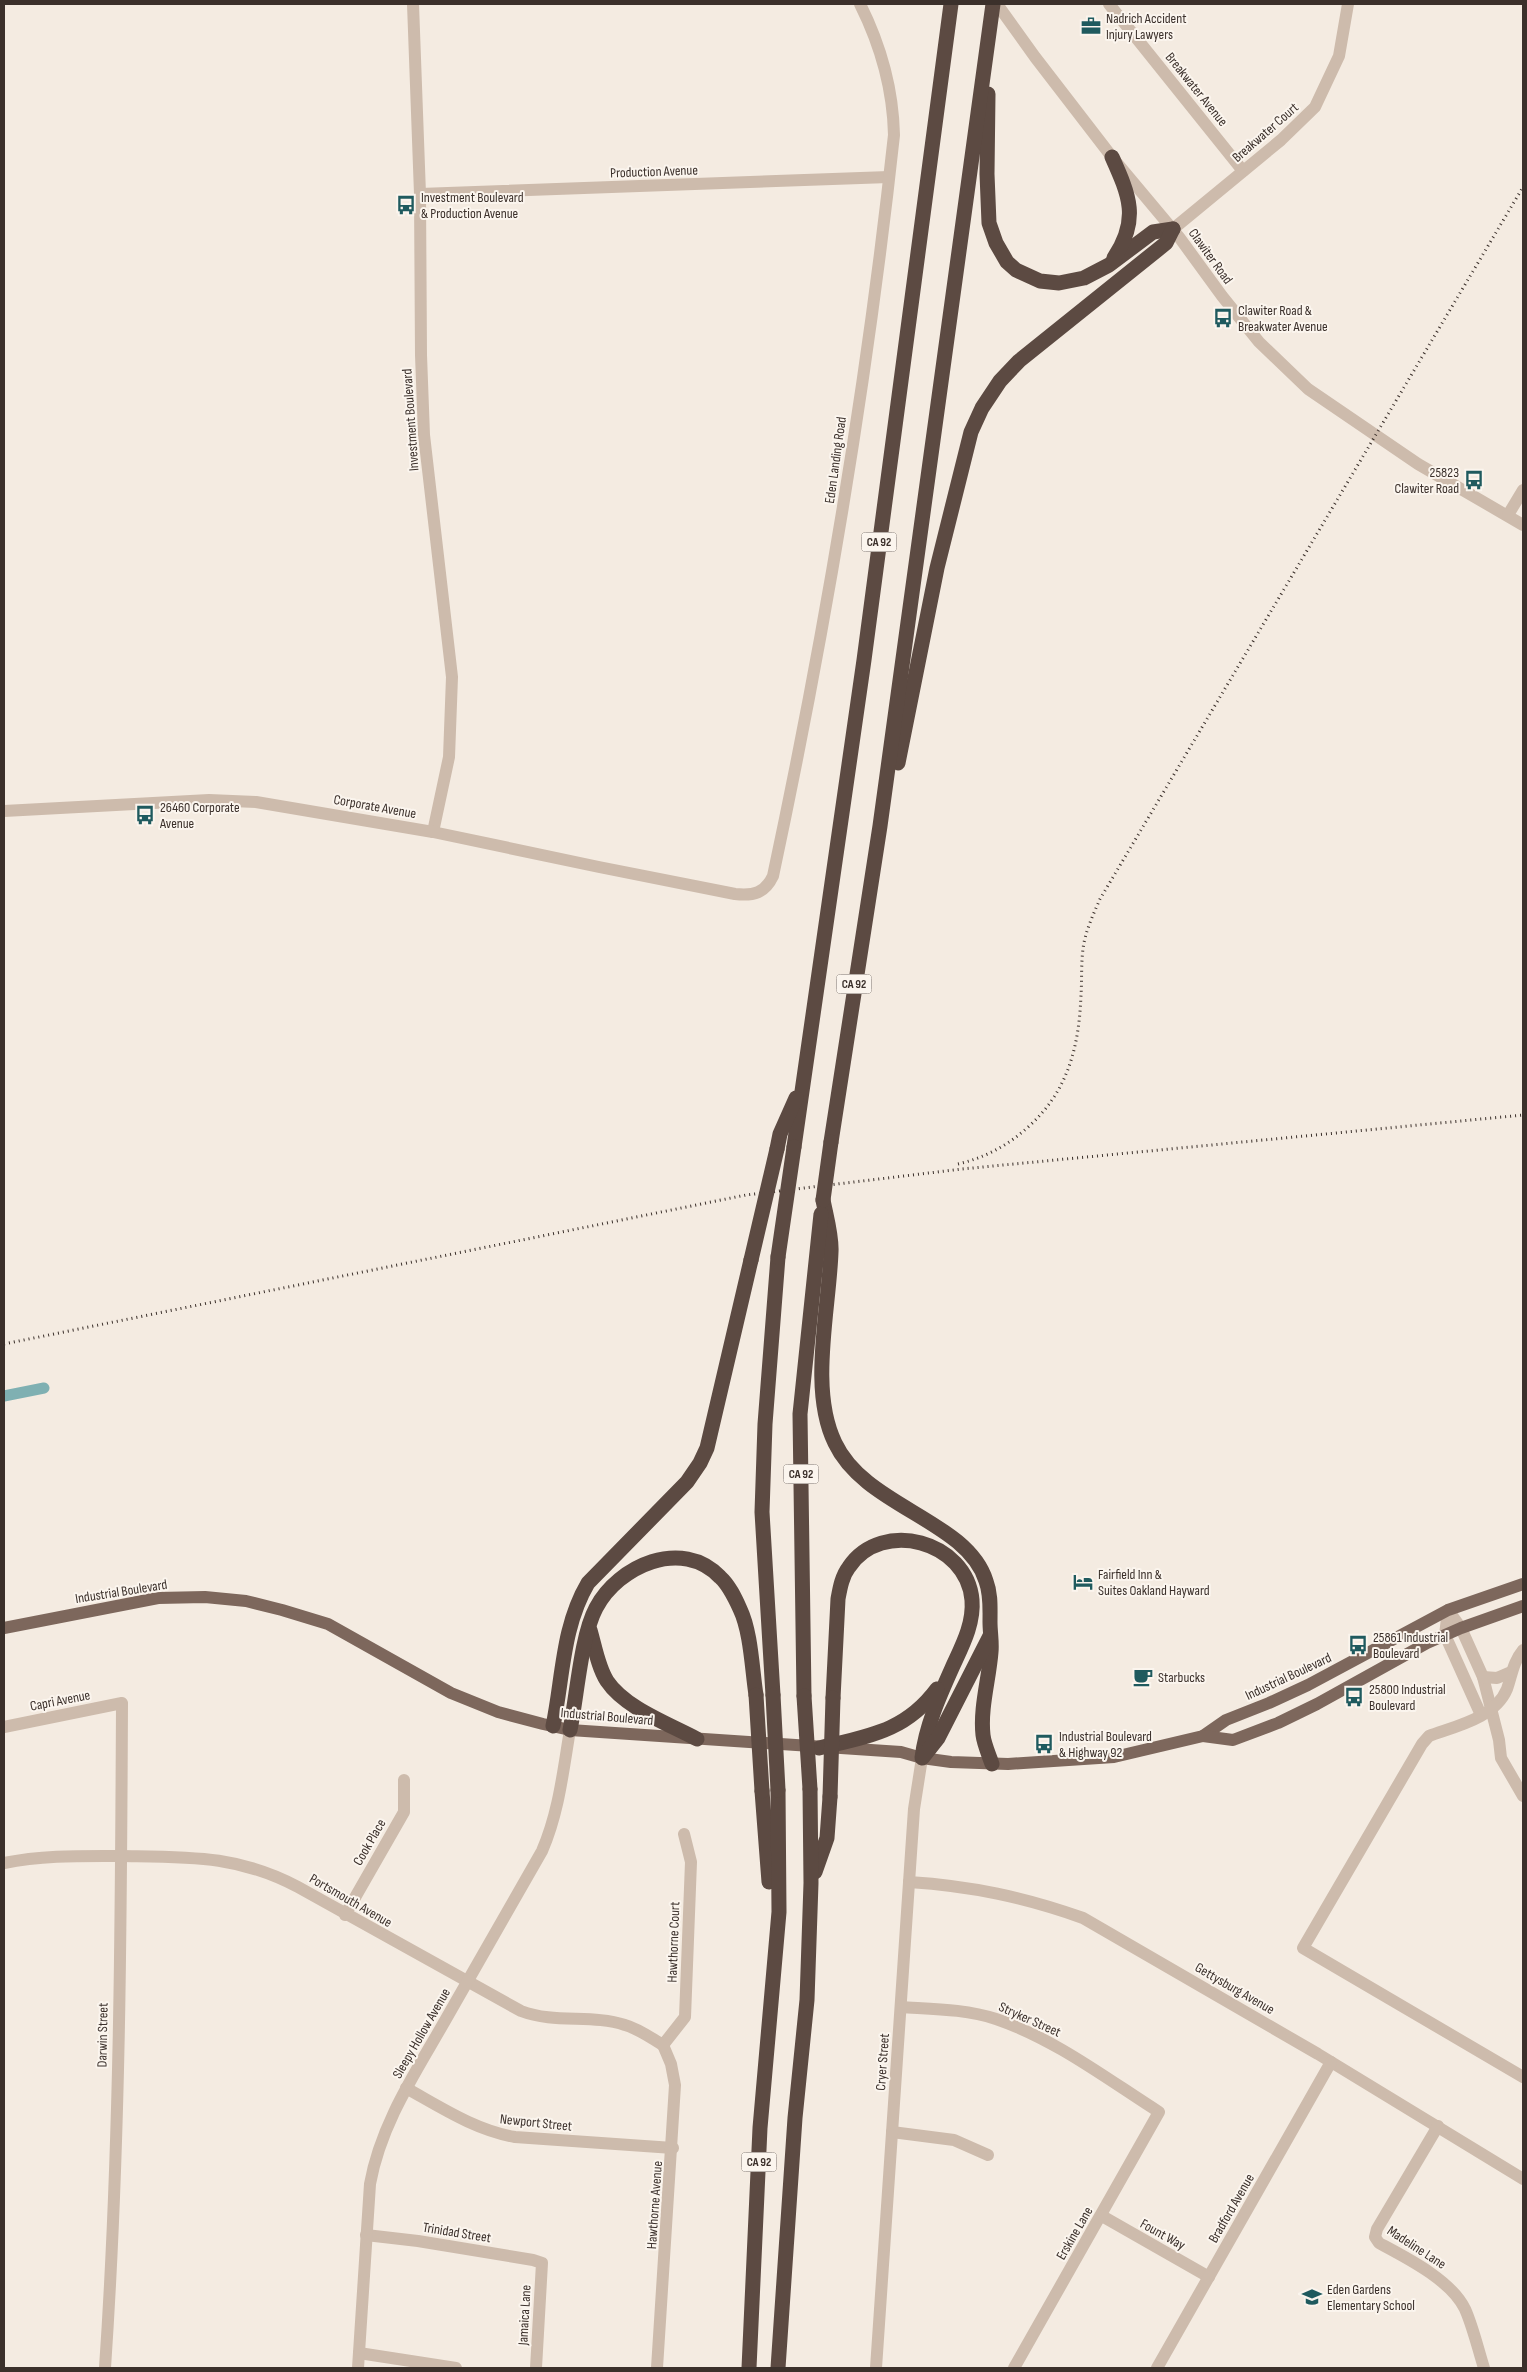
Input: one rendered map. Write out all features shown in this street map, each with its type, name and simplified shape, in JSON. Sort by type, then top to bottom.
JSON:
[{"type":"highway","name":"CA 92","points":[[749,2368],[760,2128],[778,1912],[778,1790],[762,1512],[765,1424],[778,1257],[865,650],[951,4]]},
{"type":"highway","name":"CA 92","points":[[778,2368],[795,2118],[807,2000],[811,1883],[810,1789],[804,1696],[800,1414],[823,1200],[880,826],[993,4]]},
{"type":"highway","points":[[989,27],[987,174],[989,223],[996,243],[1012,266],[1040,281],[1059,284],[1084,278],[1109,266],[1153,232],[1173,230]]},
{"type":"highway","points":[[1109,266],[1125,236],[1131,211],[1128,195],[1112,157]]},
{"type":"highway","points":[[880,826],[893,789],[939,559],[971,432],[982,408],[1000,381],[1020,361],[1166,243],[1173,230]]},
{"type":"highway","points":[[553,1726],[568,1631],[577,1602],[588,1584],[686,1482],[700,1463],[707,1448],[780,1134],[804,1080]]},
{"type":"highway","points":[[823,1200],[832,1250],[823,1334],[824,1406],[830,1432],[843,1458],[862,1479],[946,1533],[971,1554],[986,1580],[990,1596],[991,1650],[983,1736],[992,1764]]},
{"type":"highway","points":[[811,1883],[827,1838],[840,1585],[849,1566],[862,1552],[876,1543],[895,1540],[919,1541],[945,1554],[956,1562],[963,1573],[972,1599],[972,1615],[925,1735],[922,1758]]},
{"type":"highway","points":[[570,1730],[589,1626],[596,1608],[608,1590],[626,1572],[639,1565],[664,1559],[688,1560],[708,1567],[726,1583],[742,1611],[756,1695],[774,1956]]},
{"type":"highway","points":[[589,1626],[602,1671],[608,1682],[622,1699],[697,1738]]},
{"type":"highway","points":[[922,1758],[938,1738],[990,1636]]},
{"type":"highway","points":[[819,1748],[868,1736],[894,1727],[910,1718],[925,1706],[951,1670]]},
{"type":"main road","name":"Industrial Boulevard","points":[[1203,1736],[1226,1720],[1308,1685],[1448,1610],[1523,1584]]},
{"type":"main road","name":"Industrial Boulevard","points":[[4,1628],[158,1598],[205,1597],[246,1601],[328,1624],[451,1693],[498,1712],[570,1730],[901,1752],[922,1758],[992,1764],[1114,1757],[1203,1736],[1233,1740],[1278,1723],[1445,1635],[1523,1606]]},
{"type":"street","name":"Investment Boulevard","points":[[413,4],[420,194],[421,355],[424,435],[452,677],[449,757],[433,832]]},
{"type":"street","name":"Eden Landing Road","points":[[736,894],[746,895],[762,892],[768,886],[773,876],[842,516],[894,135],[893,108],[883,59],[874,32],[860,4]]},
{"type":"street","name":"Clawiter Road","points":[[997,4],[1035,58],[1112,157],[1173,230],[1259,342],[1308,389],[1418,464],[1523,525]]},
{"type":"street","name":"Breakwater Avenue","points":[[1109,4],[1243,170]]},
{"type":"street","name":"Breakwater Court","points":[[1173,230],[1281,140],[1315,107],[1339,56],[1348,4]]},
{"type":"street","name":"Production Avenue","points":[[420,194],[889,177]]},
{"type":"street","points":[[1508,516],[1523,490]]},
{"type":"street","name":"Corporate Avenue","points":[[4,811],[208,800],[256,802],[433,832],[736,894]]},
{"type":"street","points":[[1448,1610],[1461,1628],[1480,1671],[1486,1713]]},
{"type":"street","points":[[1448,1610],[1445,1635],[1461,1672],[1486,1713],[1499,1740],[1501,1758],[1523,1796]]},
{"type":"street","points":[[1523,1650],[1511,1672],[1507,1690],[1486,1713],[1429,1736],[1422,1744],[1303,1948],[1523,2077]]},
{"type":"street","points":[[1461,1672],[1480,1671],[1497,1678],[1511,1672]]},
{"type":"street","name":"Capri Avenue","points":[[4,1727],[122,1703]]},
{"type":"street","name":"Darwin Street","points":[[105,2368],[111,2277],[121,1856],[122,1703]]},
{"type":"street","name":"Sleepy Hollow Avenue","points":[[358,2368],[366,2235],[374,2160],[382,2136],[406,2088],[542,1851],[552,1829],[561,1789],[570,1730]]},
{"type":"street","name":"Cryer Street","points":[[876,2368],[914,1809],[922,1758]]},
{"type":"street","name":"Cook Place","points":[[345,1915],[404,1812],[404,1780]]},
{"type":"street","name":"Hawthorne Court","points":[[663,2045],[685,2017],[691,1862],[684,1834]]},
{"type":"street","name":"Portsmouth Avenue","points":[[4,1863],[24,1859],[72,1855],[183,1856],[216,1859],[249,1866],[280,1877],[521,2012],[538,2018],[624,2024],[640,2030],[663,2045]]},
{"type":"street","name":"Gettysburg Avenue","points":[[909,1882],[992,1891],[1042,1903],[1083,1918],[1331,2062],[1523,2179]]},
{"type":"street","name":"Stryker Street","points":[[901,2006],[964,2012],[995,2019],[1025,2031],[1046,2040],[1159,2112]]},
{"type":"street","name":"Hawthorne Avenue","points":[[657,2368],[673,2148],[675,2085],[671,2064],[663,2045]]},
{"type":"street","name":"Bradford Avenue","points":[[1157,2368],[1331,2062]]},
{"type":"street","name":"Newport Street","points":[[406,2088],[475,2126],[515,2138],[673,2148]]},
{"type":"street","name":"Erskine Lane","points":[[1014,2368],[1102,2216],[1159,2112]]},
{"type":"street","name":"Madeline Lane","points":[[1438,2126],[1377,2229],[1375,2238],[1379,2243],[1441,2281],[1455,2293],[1464,2308],[1484,2368]]},
{"type":"street","points":[[892,2132],[954,2140],[988,2155]]},
{"type":"street","name":"Fount Way","points":[[1102,2216],[1209,2277]]},
{"type":"street","name":"Trinidad Street","points":[[366,2235],[418,2241],[542,2263]]},
{"type":"street","name":"Jamaica Lane","points":[[536,2368],[542,2263]]},
{"type":"street","points":[[359,2353],[456,2368]]},
{"type":"waterway","points":[[4,1396],[44,1388]]},
{"type":"railway","points":[[958,1164],[986,1155],[1003,1146],[1027,1128],[1041,1114],[1062,1084],[1074,1050],[1080,1014],[1084,943],[1100,899],[1523,187]]},
{"type":"railway","points":[[4,1344],[746,1195],[962,1169],[1523,1115]]},
{"type":"place","name":"Nadrich Accident Injury Lawyers","points":[[1091,26]]},
{"type":"place","name":"Investment Boulevard & Production Avenue","points":[[406,205]]},
{"type":"place","name":"Clawiter Road & Breakwater Avenue","points":[[1223,318]]},
{"type":"place","name":"25823 Clawiter Road","points":[[1474,480]]},
{"type":"place","name":"26460 Corporate Avenue","points":[[145,815]]},
{"type":"place","name":"Fairfield Inn & Suites Oakland Hayward","points":[[1083,1582]]},
{"type":"place","name":"25861 Industrial Boulevard","points":[[1358,1645]]},
{"type":"place","name":"Starbucks","points":[[1143,1677]]},
{"type":"place","name":"25800 Industrial Boulevard","points":[[1354,1697]]},
{"type":"place","name":"Industrial Boulevard & Highway 92","points":[[1044,1744]]},
{"type":"place","name":"Eden Gardens Elementary School","points":[[1312,2297]]}]
